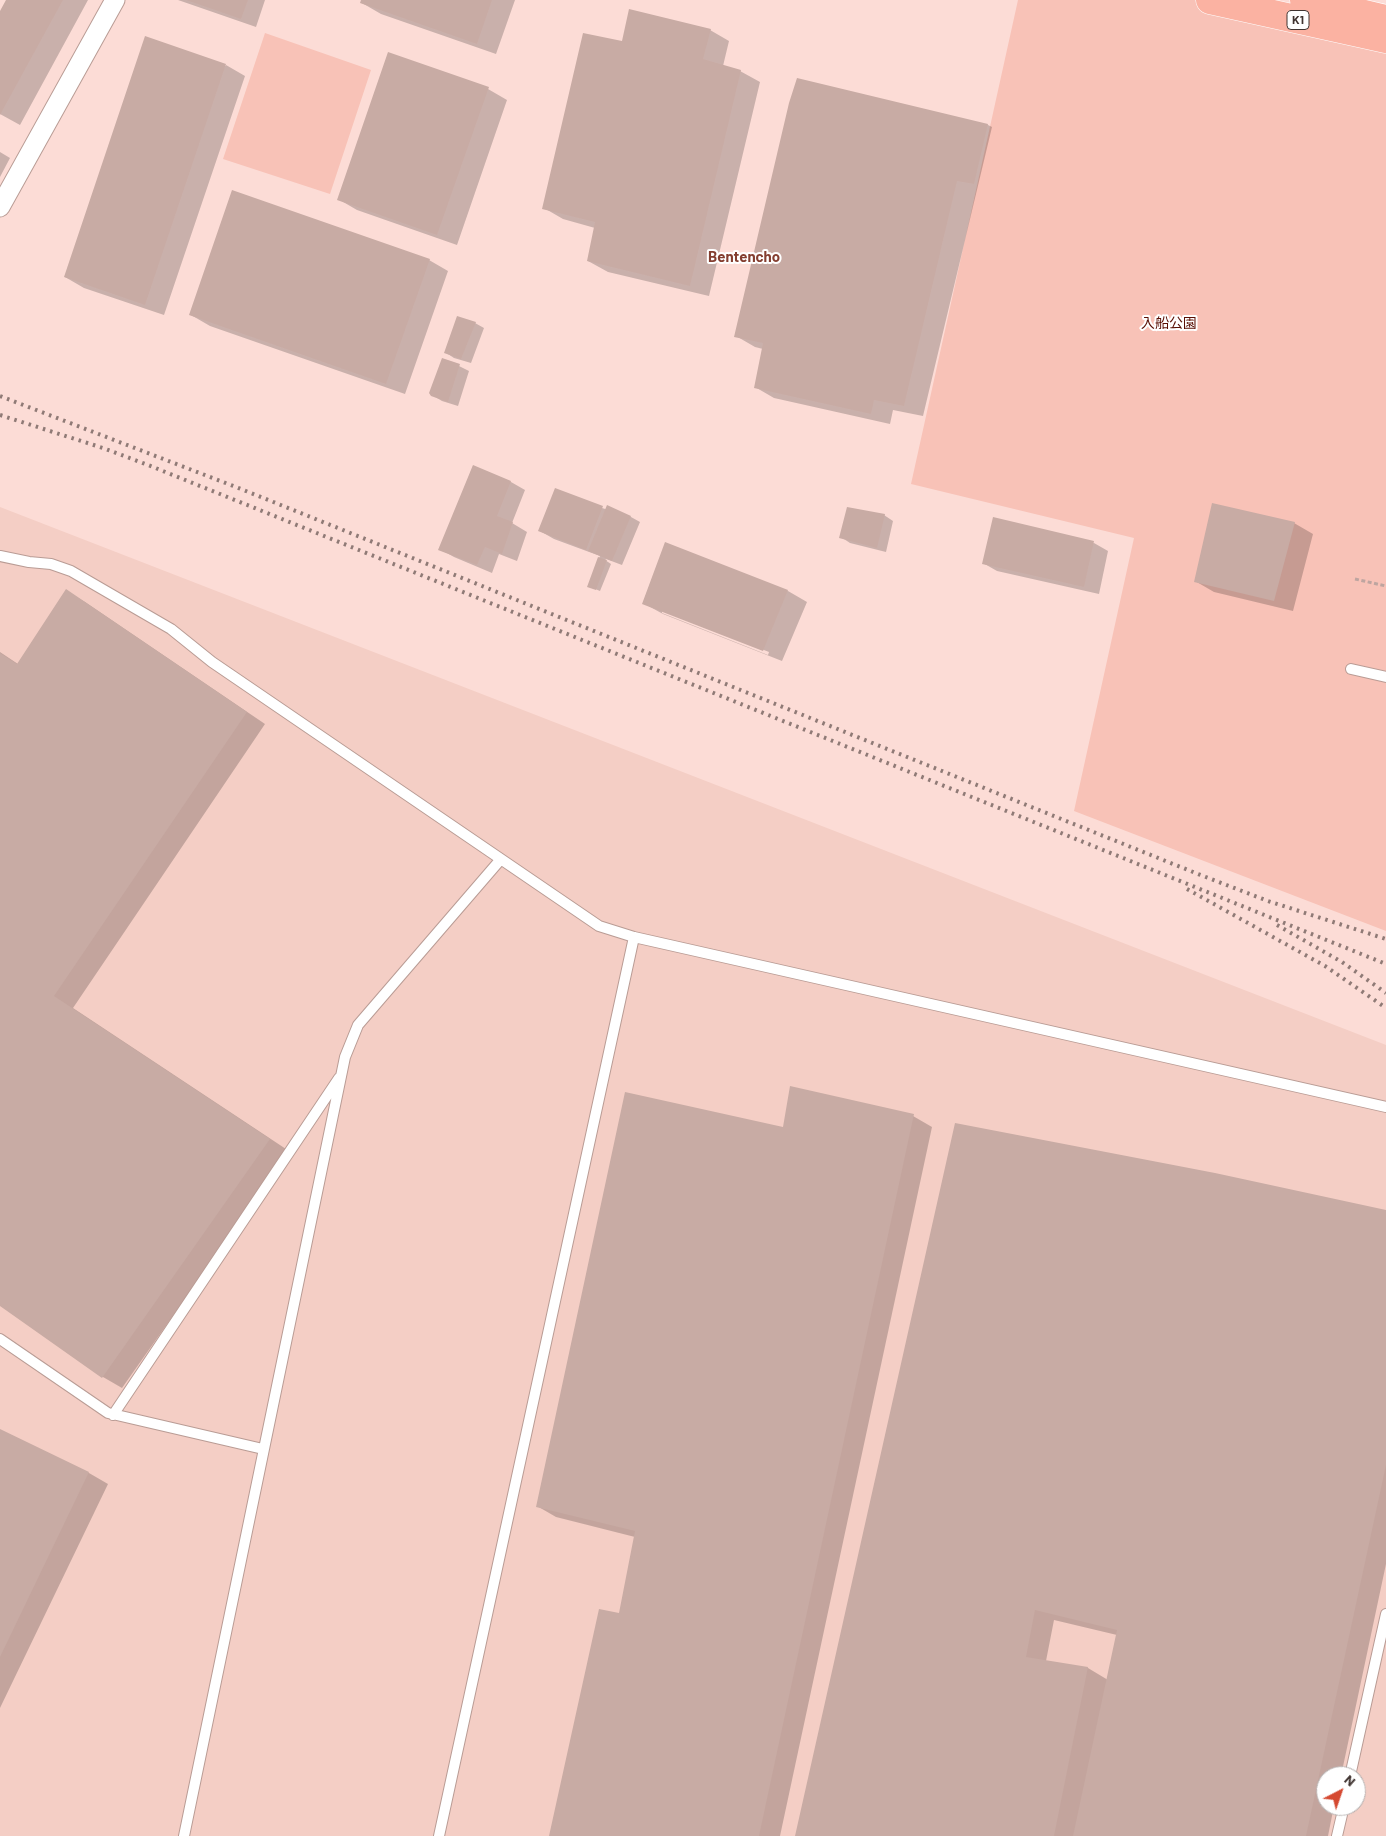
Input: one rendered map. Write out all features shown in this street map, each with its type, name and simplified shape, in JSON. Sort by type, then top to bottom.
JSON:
[{"type":"highway","name":"K1","points":[[1210,0],[1386,39]]},
{"type":"highway","points":[[1304,0],[1386,18]]},
{"type":"street","points":[[0,207],[115,0]]},
{"type":"lane","points":[[0,556],[51,564],[71,571],[171,629],[212,662],[599,926],[634,937],[1386,1107]]},
{"type":"lane","points":[[1351,670],[1386,677]]},
{"type":"lane","points":[[184,1836],[342,1072],[351,1040],[358,1025],[501,859]]},
{"type":"lane","points":[[439,1836],[634,937]]},
{"type":"lane","points":[[113,1415],[342,1072]]},
{"type":"lane","points":[[0,1339],[108,1413],[263,1449]]},
{"type":"lane","points":[[1352,1766],[1386,1614]]},
{"type":"lane","points":[[1337,1836],[1342,1816]]},
{"type":"path","points":[[1355,579],[1386,586]]},
{"type":"shaded area","points":[[0,507],[1386,1045],[1386,1836],[0,1836]]},
{"type":"green space","name":"入船公園","points":[[1018,0],[1264,0],[1386,21],[1386,931],[1074,811],[1134,538],[911,484]]},
{"type":"green space","points":[[265,33],[371,70],[330,194],[223,159]]},
{"type":"building","points":[[6,0],[63,0],[0,115],[0,11]]},
{"type":"building","points":[[186,0],[248,0],[241,19]]},
{"type":"building","points":[[361,0],[492,0],[477,44],[360,3]]},
{"type":"building","points":[[629,9],[711,29],[703,59],[741,70],[690,286],[587,261],[595,222],[542,209],[583,33],[622,41]]},
{"type":"building","points":[[145,36],[226,64],[145,305],[64,277]]},
{"type":"building","points":[[388,52],[489,87],[437,235],[337,200]]},
{"type":"building","points":[[797,78],[988,124],[974,184],[957,181],[904,406],[874,400],[871,414],[754,388],[763,343],[734,337],[789,103]]},
{"type":"building","points":[[232,190],[430,259],[386,384],[189,315]]},
{"type":"building","points":[[457,316],[476,322],[461,359],[444,353]]},
{"type":"building","points":[[442,358],[460,364],[448,402],[431,396],[429,393]]},
{"type":"building","points":[[473,465],[511,481],[497,516],[513,522],[502,554],[485,547],[477,565],[438,550]]},
{"type":"building","points":[[555,488],[603,506],[586,550],[538,531]]},
{"type":"building","points":[[1212,503],[1295,522],[1274,601],[1194,582]]},
{"type":"building","points":[[607,505],[631,516],[612,561],[588,551]]},
{"type":"building","points":[[847,507],[885,514],[877,548],[839,538]]},
{"type":"building","points":[[993,517],[1094,541],[1084,587],[982,564]]},
{"type":"building","points":[[665,542],[788,590],[763,651],[642,604]]},
{"type":"building","points":[[598,557],[607,560],[596,590],[587,587]]},
{"type":"building","points":[[66,589],[247,712],[54,996],[270,1139],[102,1378],[0,1306],[0,653],[17,664]]},
{"type":"building","points":[[790,1086],[914,1114],[759,1836],[549,1836],[599,1609],[619,1613],[635,1531],[536,1507],[625,1092],[783,1127]]},
{"type":"building","points":[[955,1123],[1215,1173],[1386,1210],[1386,1465],[1321,1766],[1316,1766],[1316,1790],[1306,1836],[1073,1836],[1117,1630],[1035,1610],[1026,1657],[1088,1667],[1054,1836],[795,1836]]},
{"type":"building","points":[[0,1429],[89,1472],[0,1657]]},
{"type":"railway","points":[[0,396],[236,487],[1198,874],[1268,901],[1386,939]]},
{"type":"railway","points":[[0,415],[103,448],[148,465],[1386,964]]},
{"type":"railway","points":[[1187,889],[1325,966],[1386,1008]]},
{"type":"railway","points":[[1277,925],[1342,962],[1386,993]]},
{"type":"district","name":"Bentencho","points":[[744,257]]}]
